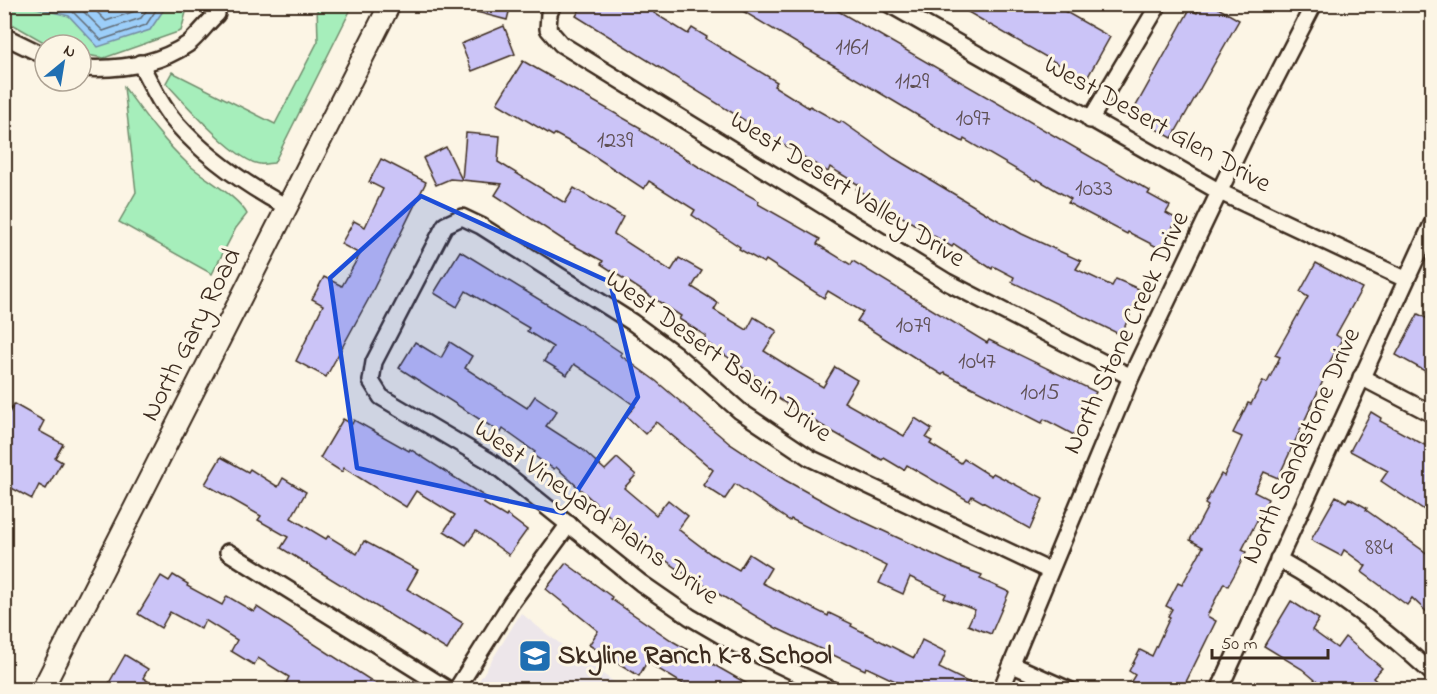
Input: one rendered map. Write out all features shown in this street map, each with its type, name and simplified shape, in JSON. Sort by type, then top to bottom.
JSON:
[{"type":"main road","name":"North Gary Road","points":[[42,690],[390,4]]},
{"type":"street","name":"West Desert Valley Drive","points":[[553,4],[549,14],[548,29],[561,44],[947,282],[1131,376]]},
{"type":"street","name":"West Desert Glen Drive","points":[[889,4],[1220,192],[1405,279]]},
{"type":"street","points":[[1090,120],[1159,4]]},
{"type":"street","name":"North Stone Creek Drive","points":[[1001,690],[1131,376],[1314,4]]},
{"type":"street","points":[[93,68],[119,68],[160,59],[189,43],[212,9]]},
{"type":"street","points":[[4,36],[33,50]]},
{"type":"street","points":[[140,63],[169,113],[188,135],[215,160],[286,207]]},
{"type":"street","name":"West Desert Basin Drive","points":[[371,381],[374,362],[445,225],[462,217],[481,226],[632,322],[674,353],[740,411],[810,458],[1050,571]]},
{"type":"street","name":"North Sandstone Drive","points":[[1219,690],[1432,224]]},
{"type":"street","points":[[1361,377],[1432,414]]},
{"type":"street","name":"West Vineyard Plains Drive","points":[[371,381],[381,397],[491,462],[641,583],[690,617],[738,645],[832,690]]},
{"type":"street","points":[[456,690],[511,603],[569,524]]},
{"type":"street","points":[[228,552],[449,690]]},
{"type":"street","points":[[1278,559],[1338,594],[1380,626],[1432,673]]},
{"type":"street","points":[[1013,665],[1069,690]]},
{"type":"highlighted area","points":[[421,196],[610,282],[638,397],[563,513],[357,468],[330,278]]},
{"type":"shaded area","name":"Skyline Ranch K-8 School","points":[[521,613],[548,635],[624,689],[474,689]]},
{"type":"green space","points":[[5,5],[188,5],[181,31],[104,58],[93,56],[93,33],[33,33],[33,36],[5,20]]},
{"type":"green space","points":[[317,5],[353,5],[274,163],[260,164],[238,153],[210,130],[166,83],[172,72],[275,124],[318,41]]},
{"type":"green space","points":[[124,87],[178,155],[236,200],[247,214],[236,228],[212,274],[119,222],[136,192]]},
{"type":"water","points":[[167,4],[150,30],[98,47],[93,42],[93,33],[85,33],[69,16],[25,5]]},
{"type":"building","points":[[465,4],[511,4],[507,20],[465,9]]},
{"type":"building","points":[[583,4],[659,4],[654,13],[688,34],[692,28],[707,37],[706,39],[777,82],[774,86],[809,108],[810,106],[840,123],[841,121],[894,158],[989,215],[1022,234],[1081,261],[1076,269],[1112,286],[1116,279],[1141,290],[1121,335],[1012,282],[1014,277],[993,266],[992,269],[954,244],[952,247],[856,189],[859,185],[830,167],[828,172],[576,16]]},
{"type":"building","points":[[731,4],[826,4],[1150,191],[1148,194],[1170,206],[1166,213],[1177,219],[1161,249],[1128,232],[1127,234],[1068,203],[1071,199],[1037,179],[1036,181],[964,139],[963,142],[947,133]]},
{"type":"building","points":[[954,4],[1052,4],[1110,37],[1086,80]]},
{"type":"building","points":[[1202,4],[1211,4],[1239,20],[1172,138],[1131,115],[1190,9],[1197,13]]},
{"type":"building","points":[[504,26],[515,54],[472,71],[461,44]]},
{"type":"building","points":[[523,61],[641,128],[640,130],[699,167],[759,201],[758,204],[820,239],[817,244],[851,265],[853,261],[987,343],[989,340],[1096,392],[1074,435],[1044,419],[1042,423],[944,373],[942,375],[857,321],[863,312],[828,291],[824,298],[766,260],[764,263],[739,249],[740,247],[692,215],[695,210],[649,181],[644,189],[585,150],[555,134],[553,136],[497,103]]},
{"type":"building","points":[[466,133],[500,136],[498,162],[565,203],[574,188],[623,217],[614,234],[671,271],[679,258],[702,271],[692,287],[718,303],[714,310],[747,330],[754,317],[777,331],[764,351],[823,387],[835,367],[857,380],[844,402],[904,436],[915,418],[932,429],[926,438],[932,441],[930,444],[961,463],[964,459],[991,476],[993,473],[1043,499],[1030,529],[972,496],[969,501],[907,465],[904,470],[884,458],[882,460],[800,413],[752,381],[755,376],[703,340],[706,336],[679,319],[681,316],[601,264],[603,261],[565,241],[495,195],[502,184],[462,180]]},
{"type":"building","points":[[446,147],[462,180],[450,179],[436,185],[423,158]]},
{"type":"building","points":[[381,159],[426,182],[368,300],[326,377],[296,361],[323,305],[312,299],[324,277],[342,286],[360,254],[341,244],[354,221],[365,227],[383,189],[369,182]]},
{"type":"building","points":[[460,251],[622,353],[620,355],[656,381],[730,444],[785,480],[841,511],[982,575],[980,579],[1009,592],[991,634],[968,625],[975,610],[944,598],[946,594],[910,577],[903,594],[879,583],[887,566],[791,519],[790,521],[735,484],[725,499],[703,485],[713,470],[656,422],[645,434],[626,416],[635,406],[574,364],[567,375],[544,361],[553,347],[527,331],[529,328],[466,291],[457,307],[434,293]]},
{"type":"building","points":[[1316,263],[1362,288],[1336,335],[1342,339],[1325,371],[1327,372],[1278,478],[1264,472],[1254,492],[1268,499],[1242,550],[1246,552],[1237,570],[1228,586],[1224,583],[1207,616],[1216,621],[1182,690],[1142,690],[1130,683],[1135,675],[1129,671],[1140,650],[1152,656],[1170,617],[1168,616],[1172,609],[1166,606],[1178,583],[1182,585],[1203,547],[1190,540],[1208,506],[1205,504],[1221,474],[1224,476],[1242,437],[1233,433],[1248,403],[1251,404],[1263,381],[1267,383],[1280,357],[1275,355],[1308,297],[1300,292]]},
{"type":"building","points":[[1418,314],[1432,321],[1432,375],[1396,355]]},
{"type":"building","points":[[415,342],[441,358],[450,342],[472,356],[465,368],[527,408],[535,396],[557,411],[546,426],[582,449],[605,470],[617,458],[636,475],[624,488],[656,515],[668,500],[688,516],[678,529],[711,554],[739,570],[749,554],[771,568],[762,583],[828,616],[829,613],[852,624],[851,626],[914,658],[922,640],[946,652],[939,668],[984,690],[914,690],[866,667],[865,670],[776,628],[685,574],[629,534],[556,467],[554,469],[533,455],[535,452],[503,429],[501,433],[399,368]]},
{"type":"building","points":[[14,404],[44,421],[39,431],[63,444],[55,458],[62,462],[46,489],[39,485],[32,499],[4,484],[4,411],[9,413]]},
{"type":"building","points":[[1371,412],[1381,418],[1380,421],[1432,449],[1432,515],[1381,481],[1388,471],[1350,451]]},
{"type":"building","points":[[343,419],[352,424],[354,420],[409,451],[410,449],[487,498],[483,503],[506,517],[507,515],[527,530],[509,555],[476,531],[466,545],[444,531],[455,515],[416,491],[406,507],[344,468],[342,472],[320,458]]},
{"type":"building","points":[[221,457],[248,472],[250,469],[278,487],[283,478],[306,492],[291,518],[326,539],[328,536],[357,554],[364,541],[418,570],[407,589],[463,623],[447,650],[281,548],[288,537],[258,520],[261,516],[205,484]]},
{"type":"building","points":[[1336,496],[1346,502],[1349,498],[1367,508],[1366,510],[1432,557],[1432,617],[1412,598],[1407,605],[1362,572],[1366,566],[1344,550],[1341,556],[1311,540]]},
{"type":"building","points":[[566,563],[612,597],[611,599],[674,642],[758,690],[693,690],[647,662],[639,676],[589,645],[598,631],[546,589]]},
{"type":"building","points":[[173,575],[188,584],[187,586],[222,605],[227,596],[254,612],[257,607],[386,690],[297,690],[286,683],[289,677],[258,658],[254,665],[231,651],[237,640],[205,620],[201,629],[170,612],[161,628],[138,614],[161,576],[169,581]]},
{"type":"building","points":[[1291,601],[1319,619],[1312,630],[1337,648],[1345,637],[1382,668],[1373,678],[1386,690],[1327,690],[1302,669],[1264,646]]},
{"type":"building","points":[[125,655],[148,669],[143,678],[162,690],[105,690]]},
{"type":"place","name":"Skyline Ranch K-8 School","points":[[535,656]]}]
